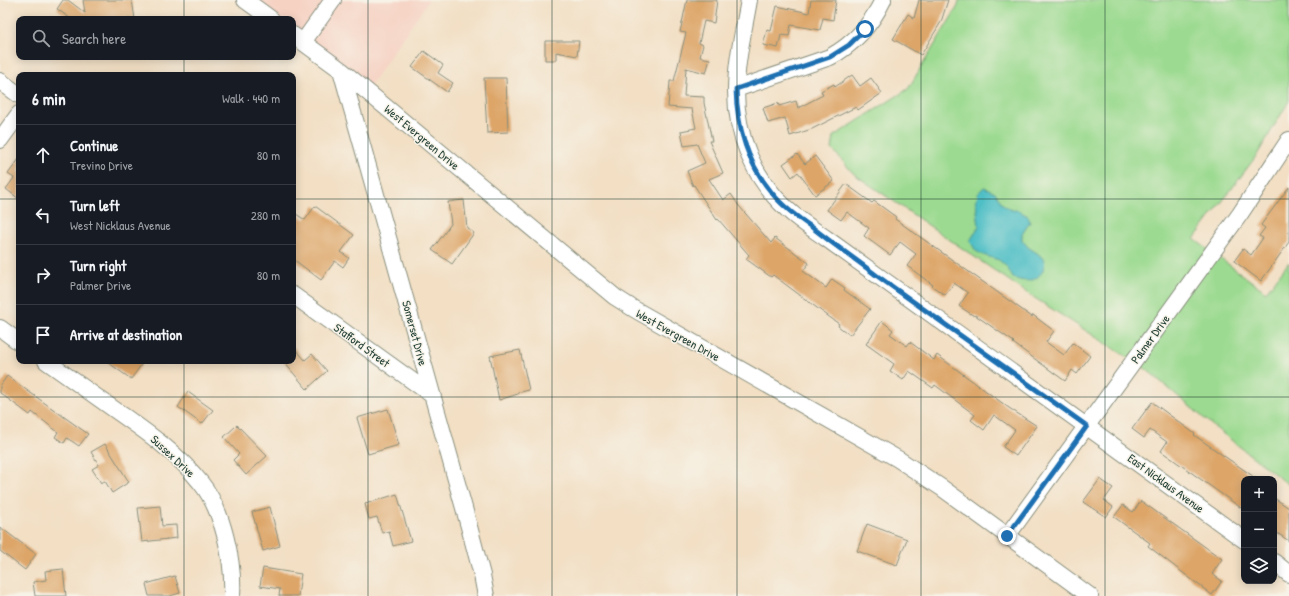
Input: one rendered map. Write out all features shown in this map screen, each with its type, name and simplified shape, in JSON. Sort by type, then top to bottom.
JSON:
[{"type":"street","points":[[245,0],[267,16]]},
{"type":"street","points":[[298,39],[333,0]]},
{"type":"street","name":"East Nicklaus Avenue","points":[[749,0],[738,64],[736,89],[737,109],[739,124],[748,154],[758,174],[772,193],[788,210],[847,254],[1241,538]]},
{"type":"street","points":[[736,89],[830,57],[840,52],[865,29],[883,0]]},
{"type":"street","name":"West Evergreen Drive","points":[[298,39],[341,70],[615,297],[898,458],[942,488],[1090,596]]},
{"type":"street","name":"Somerset Drive","points":[[341,70],[464,508],[482,575],[486,596]]},
{"type":"street","points":[[0,81],[16,93]]},
{"type":"street","points":[[0,140],[16,118]]},
{"type":"street","name":"Palmer Drive","points":[[1007,536],[1240,214],[1289,140]]},
{"type":"street","name":"Stafford Street","points":[[296,297],[432,395]]},
{"type":"street","points":[[0,328],[16,340]]},
{"type":"street","name":"Sussex Drive","points":[[50,364],[164,445],[184,463],[202,484],[215,506],[224,531],[232,580],[232,596]]},
{"type":"street","points":[[1277,564],[1289,574]]},
{"type":"shaded area","points":[[244,0],[429,0],[369,87],[296,36],[296,16],[267,16]]},
{"type":"green space","points":[[959,0],[1289,0],[1289,101],[1257,155],[1194,239],[1266,292],[1289,262],[1289,485],[1213,426],[1146,369],[1030,295],[854,174],[832,149],[834,136],[908,89],[958,6]]},
{"type":"water","points":[[984,187],[995,192],[1003,205],[1028,216],[1030,222],[1022,234],[1022,240],[1028,247],[1040,255],[1045,265],[1038,277],[1035,279],[1025,281],[1013,278],[1007,267],[999,260],[976,251],[970,241],[979,226],[976,203],[978,193]]},
{"type":"building","points":[[63,0],[68,0],[85,13],[83,0],[132,0],[135,16],[67,16],[57,9]]},
{"type":"building","points":[[687,0],[717,0],[714,23],[704,21],[699,43],[703,45],[700,57],[710,59],[706,73],[686,68],[684,96],[704,97],[712,141],[709,141],[723,173],[709,179],[723,200],[731,194],[739,206],[771,243],[775,238],[809,263],[803,271],[826,288],[832,279],[870,309],[850,335],[838,326],[839,324],[773,275],[771,277],[746,259],[749,255],[718,219],[717,220],[694,185],[693,186],[687,171],[705,163],[697,144],[684,146],[681,131],[696,128],[692,109],[668,107],[670,81],[674,81],[686,33],[680,32]]},
{"type":"building","points":[[811,0],[836,0],[833,20],[823,18],[820,30],[791,25],[789,36],[781,35],[778,48],[763,45],[767,30],[771,31],[777,6],[809,13]]},
{"type":"building","points":[[919,0],[948,0],[941,22],[921,55],[893,39],[908,14],[914,18]]},
{"type":"building","points":[[545,41],[579,41],[577,56],[556,52],[556,60],[545,60]]},
{"type":"building","points":[[424,51],[443,65],[438,73],[453,83],[447,92],[412,67]]},
{"type":"building","points":[[852,75],[860,86],[871,78],[882,93],[858,110],[856,107],[812,129],[790,136],[785,118],[768,123],[763,108],[778,103],[779,106],[796,101],[798,108],[823,95],[821,91],[834,84],[835,87]]},
{"type":"building","points":[[484,78],[506,78],[508,132],[487,133]]},
{"type":"building","points":[[797,154],[805,164],[815,156],[834,181],[815,195],[798,172],[792,177],[783,164]]},
{"type":"building","points":[[16,163],[16,197],[6,189],[14,178],[8,174]]},
{"type":"building","points":[[846,184],[872,203],[874,201],[896,217],[895,219],[1032,317],[1033,315],[1054,331],[1046,342],[1064,355],[1073,343],[1090,356],[1077,374],[1072,370],[1065,381],[1013,343],[1014,342],[975,315],[974,316],[959,306],[968,293],[954,283],[945,295],[932,286],[933,285],[907,266],[916,254],[900,242],[890,255],[864,236],[869,228],[847,212],[841,220],[827,210]]},
{"type":"building","points":[[1289,187],[1289,242],[1261,281],[1234,261],[1243,249],[1251,255],[1263,238],[1259,236],[1265,228],[1261,225]]},
{"type":"building","points":[[464,200],[467,228],[474,233],[452,264],[432,250],[451,224],[448,202]]},
{"type":"building","points":[[315,206],[354,235],[341,252],[349,258],[343,267],[335,261],[321,280],[296,261],[296,214],[305,220]]},
{"type":"building","points":[[882,321],[893,330],[890,334],[907,346],[910,342],[934,360],[937,355],[1009,408],[1037,426],[1016,456],[1003,447],[1015,430],[994,415],[984,430],[971,420],[975,415],[935,385],[933,388],[909,371],[903,380],[890,371],[894,364],[866,344]]},
{"type":"building","points":[[296,350],[305,360],[312,354],[327,371],[307,389],[286,364],[296,364]]},
{"type":"building","points":[[520,350],[529,390],[499,400],[490,356]]},
{"type":"building","points":[[110,364],[142,364],[131,379]]},
{"type":"building","points":[[7,376],[88,434],[79,446],[67,438],[64,443],[55,437],[58,432],[32,412],[30,415],[0,393],[0,386]]},
{"type":"building","points":[[188,392],[213,410],[202,424],[178,407]]},
{"type":"building","points":[[1152,402],[1195,434],[1194,435],[1253,476],[1241,476],[1241,508],[1161,451],[1167,442],[1150,430],[1144,438],[1132,429]]},
{"type":"building","points":[[388,409],[399,445],[368,454],[357,418]]},
{"type":"building","points":[[237,425],[267,456],[246,475],[233,460],[239,454],[224,437]]},
{"type":"building","points":[[105,444],[129,482],[112,493],[105,481],[101,483],[92,469],[99,465],[91,452]]},
{"type":"building","points":[[1100,479],[1113,488],[1104,500],[1113,507],[1106,517],[1083,502]]},
{"type":"building","points":[[397,494],[411,541],[393,546],[389,531],[382,533],[377,517],[369,519],[365,504]]},
{"type":"building","points":[[1277,500],[1289,508],[1289,541],[1277,533]]},
{"type":"building","points":[[1141,501],[1222,559],[1212,574],[1222,581],[1212,595],[1148,546],[1150,543],[1114,517],[1123,505],[1133,512]]},
{"type":"building","points":[[160,506],[162,526],[176,525],[177,538],[142,542],[138,508]]},
{"type":"building","points":[[270,507],[280,546],[263,551],[252,512]]},
{"type":"building","points":[[867,524],[907,539],[897,565],[857,551]]},
{"type":"building","points":[[0,527],[36,554],[25,570],[0,551]]},
{"type":"building","points":[[263,568],[301,574],[298,596],[279,596],[280,589],[260,586]]},
{"type":"building","points":[[63,569],[66,596],[35,596],[33,582],[46,580],[45,571]]},
{"type":"building","points":[[175,576],[180,593],[170,596],[149,596],[146,584]]},
{"type":"route","points":[[865,29],[849,45],[830,57],[736,89],[737,109],[741,132],[748,154],[758,174],[772,193],[788,210],[985,354],[1087,426],[1007,536]]}]
